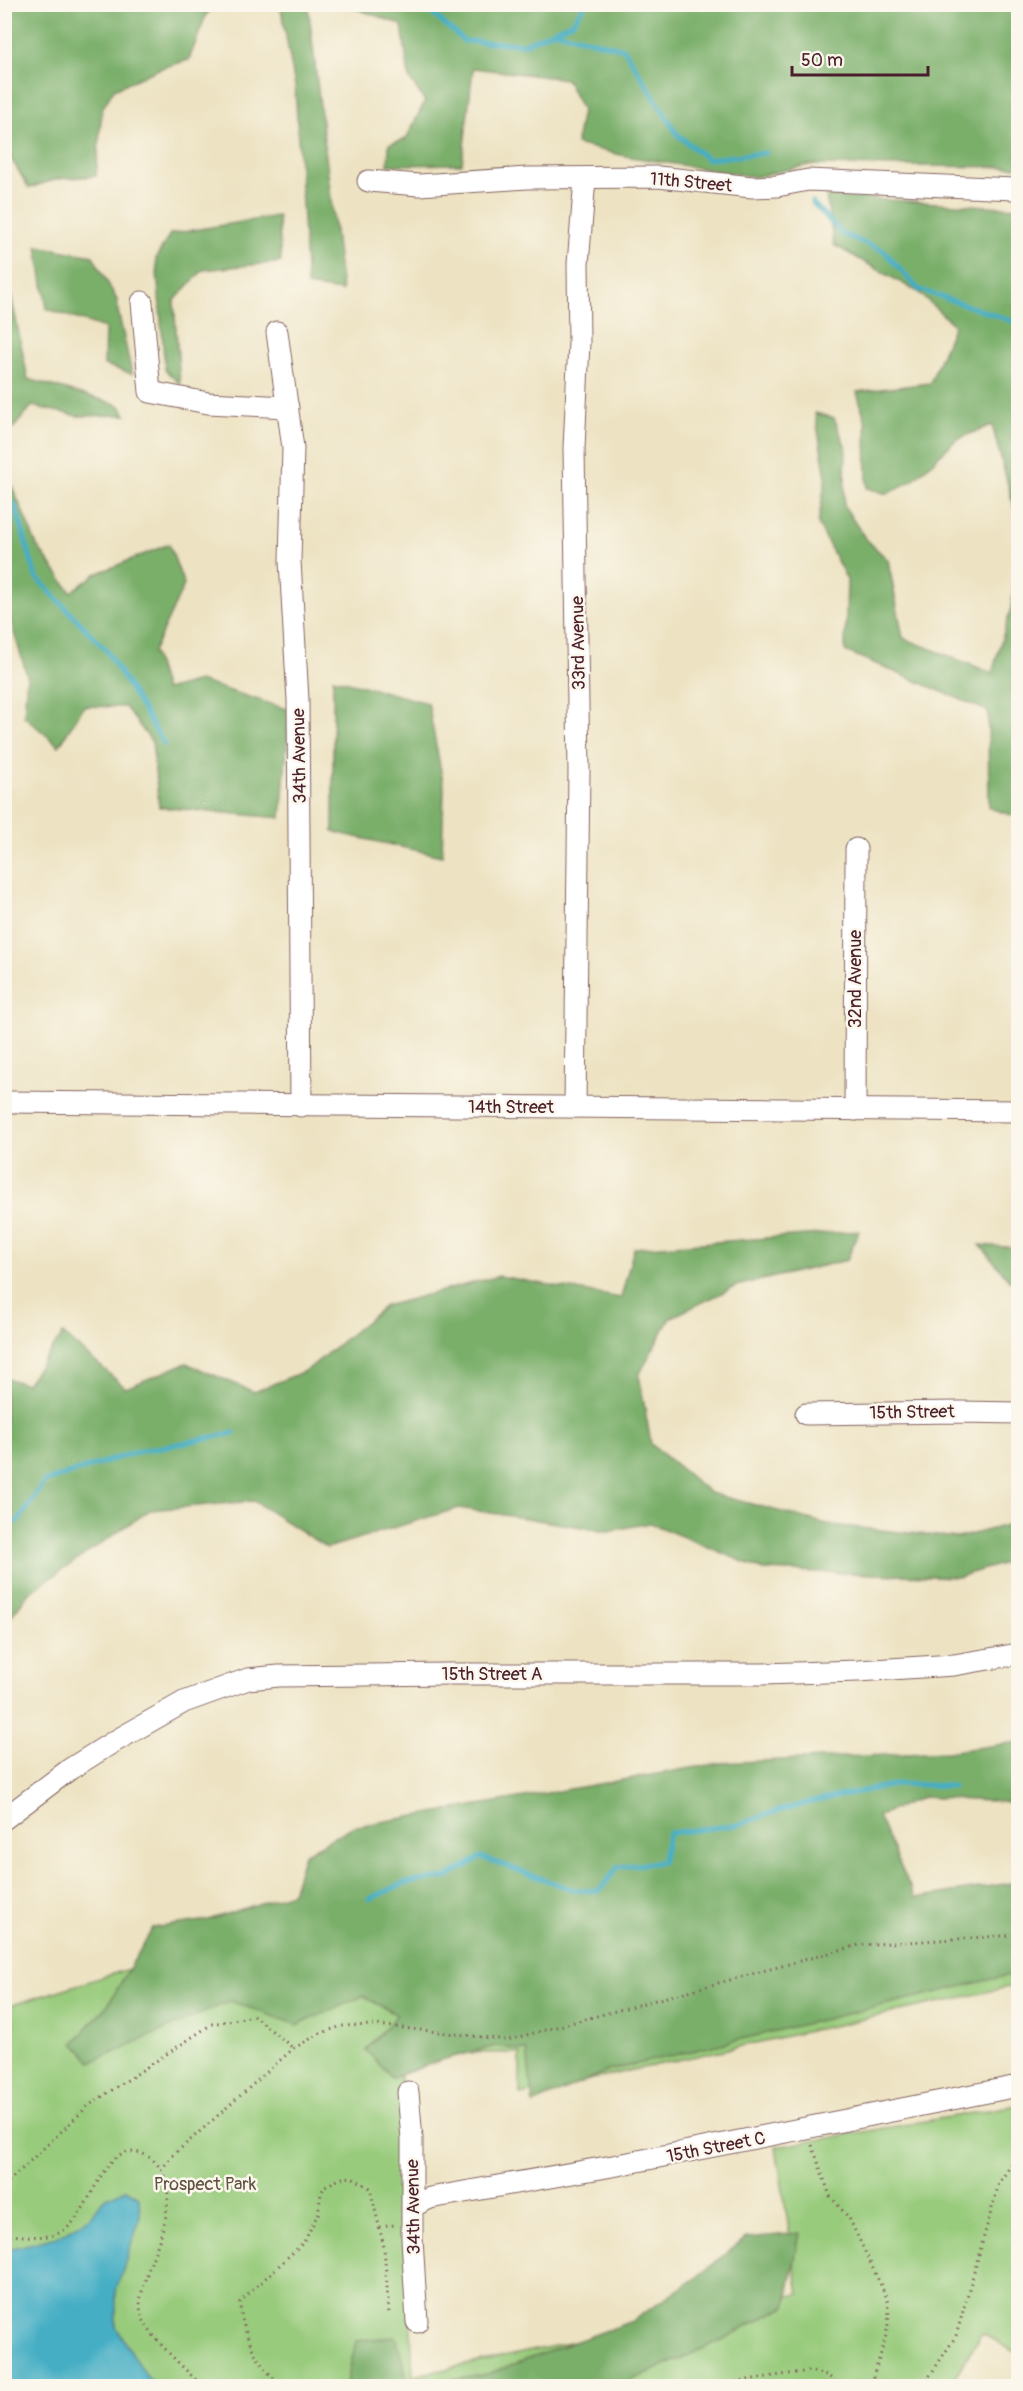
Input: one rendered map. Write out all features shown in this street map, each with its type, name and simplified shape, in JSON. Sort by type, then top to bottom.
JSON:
[{"type":"street","name":"11th Street","points":[[368,181],[419,185],[527,178],[658,177],[752,187],[777,186],[808,180],[1014,189]]},
{"type":"street","name":"33rd Avenue","points":[[575,1107],[579,758],[574,448],[579,343],[578,264],[585,179]]},
{"type":"street","points":[[142,302],[150,392],[208,403],[288,407]]},
{"type":"street","name":"34th Avenue","points":[[277,332],[293,448],[290,561],[298,700],[301,1106]]},
{"type":"street","name":"32nd Avenue","points":[[855,1110],[856,849]]},
{"type":"street","name":"14th Street","points":[[4,1102],[1018,1111]]},
{"type":"street","name":"15th Street","points":[[806,1414],[1018,1413]]},
{"type":"street","name":"15th Street A","points":[[4,1819],[70,1769],[110,1744],[184,1702],[248,1679],[279,1676],[762,1674],[858,1671],[954,1665],[1018,1654]]},
{"type":"street","name":"15th Street C","points":[[413,2206],[430,2198],[807,2129],[910,2106],[1018,2086]]},
{"type":"street","name":"34th Avenue","points":[[408,2092],[412,2139],[412,2238],[417,2322]]},
{"type":"path","points":[[161,2170],[171,2157],[294,2048],[332,2029],[354,2025],[377,2025],[508,2040],[859,1945],[1018,1935]]},
{"type":"path","points":[[4,2186],[88,2106],[212,2024],[254,2016],[294,2048]]},
{"type":"path","points":[[807,2129],[830,2196],[849,2218],[890,2309],[889,2322],[870,2386]]},
{"type":"path","points":[[4,2236],[58,2234],[79,2216],[112,2160],[126,2152],[150,2156],[161,2170],[168,2186],[166,2212],[144,2283],[140,2313],[158,2340],[202,2386]]},
{"type":"path","points":[[923,2386],[956,2336],[999,2183],[1018,2155]]},
{"type":"path","points":[[283,2386],[263,2367],[255,2352],[240,2302],[304,2242],[318,2214],[321,2193],[325,2186],[342,2178],[352,2177],[370,2188],[384,2247],[389,2314]]},
{"type":"path","points":[[706,2386],[808,2371],[827,2375],[840,2386]]},
{"type":"green space","points":[[5,4],[214,5],[206,15],[189,60],[161,68],[114,89],[102,109],[96,176],[57,179],[29,188],[5,149]]},
{"type":"green space","points":[[269,5],[308,5],[342,291],[307,286],[295,86],[281,9]]},
{"type":"green space","points":[[346,5],[1018,5],[1018,167],[809,165],[755,177],[625,156],[576,144],[582,110],[566,79],[473,68],[462,164],[388,165],[389,144],[406,139],[425,101],[409,78],[402,25]]},
{"type":"green space","points":[[826,196],[1018,208],[1018,522],[992,425],[957,439],[913,480],[887,494],[867,488],[866,423],[857,392],[930,383],[954,325],[918,292],[834,245]]},
{"type":"green space","points":[[278,216],[281,262],[203,270],[174,301],[180,384],[165,370],[156,258],[170,234]]},
{"type":"green space","points":[[37,246],[93,256],[117,300],[132,374],[104,365],[105,328],[47,309]]},
{"type":"green space","points":[[5,265],[28,379],[119,405],[126,415],[77,416],[32,406],[5,438]]},
{"type":"green space","points":[[815,413],[834,418],[846,448],[844,506],[865,538],[888,560],[903,638],[992,673],[1011,608],[1018,558],[1018,817],[989,808],[988,711],[845,651],[847,580],[818,524],[826,477]]},
{"type":"green space","points":[[4,467],[37,546],[71,592],[96,574],[169,544],[184,585],[153,652],[165,690],[199,681],[290,710],[281,818],[159,807],[152,742],[125,707],[84,706],[59,746],[24,716],[27,675],[5,603]]},
{"type":"green space","points":[[333,678],[428,703],[444,787],[442,856],[333,832]]},
{"type":"green space","points":[[859,1231],[847,1260],[736,1286],[670,1318],[639,1375],[651,1444],[710,1493],[831,1525],[958,1538],[1018,1522],[1018,1559],[958,1577],[763,1570],[650,1523],[608,1531],[459,1508],[327,1548],[254,1501],[150,1510],[29,1593],[5,1624],[5,1378],[26,1384],[63,1334],[126,1388],[186,1363],[254,1392],[307,1370],[385,1306],[499,1276],[621,1298],[634,1248]]},
{"type":"green space","points":[[980,1245],[1018,1248],[1018,1281],[1010,1281]]},
{"type":"green space","points":[[1018,1742],[1018,1803],[923,1797],[878,1816],[915,1898],[1018,1882],[1018,1973],[608,2071],[533,2104],[527,2051],[496,2046],[441,2060],[392,2078],[366,2050],[397,2015],[363,1996],[297,2025],[230,2001],[91,2062],[74,2043],[109,2003],[153,1928],[208,1920],[292,1893],[304,1854],[352,1827],[720,1763],[947,1752]]},
{"type":"green space","name":"Prospect Park","points":[[305,1915],[1018,1923],[1018,1985],[520,2095],[520,2053],[399,2052],[413,2376],[799,2294],[776,2147],[1018,2105],[1018,2354],[982,2333],[949,2386],[5,2386],[5,2007]]},
{"type":"green space","points":[[800,2233],[786,2306],[718,2342],[618,2386],[418,2386],[487,2374],[632,2321],[697,2277],[746,2238]]},
{"type":"green space","points":[[396,2336],[409,2386],[346,2386],[356,2341]]},
{"type":"water","points":[[126,2189],[139,2197],[140,2218],[116,2291],[116,2327],[147,2377],[158,2386],[5,2386],[5,2250],[57,2237],[90,2218],[104,2199]]},
{"type":"waterway","points":[[4,19],[11,4]]},
{"type":"waterway","points":[[421,4],[464,41],[524,44],[573,22],[585,4]]},
{"type":"waterway","points":[[553,31],[624,49],[677,134],[707,159],[766,153]]},
{"type":"waterway","points":[[812,202],[842,234],[884,251],[918,289],[1018,323]]},
{"type":"waterway","points":[[4,496],[15,505],[36,577],[106,650],[164,744]]},
{"type":"waterway","points":[[4,1528],[20,1519],[44,1482],[136,1452],[234,1433]]},
{"type":"waterway","points":[[369,1899],[405,1883],[448,1877],[481,1857],[574,1890],[599,1891],[618,1867],[662,1862],[669,1833],[738,1825],[811,1802],[897,1784],[953,1786]]}]
